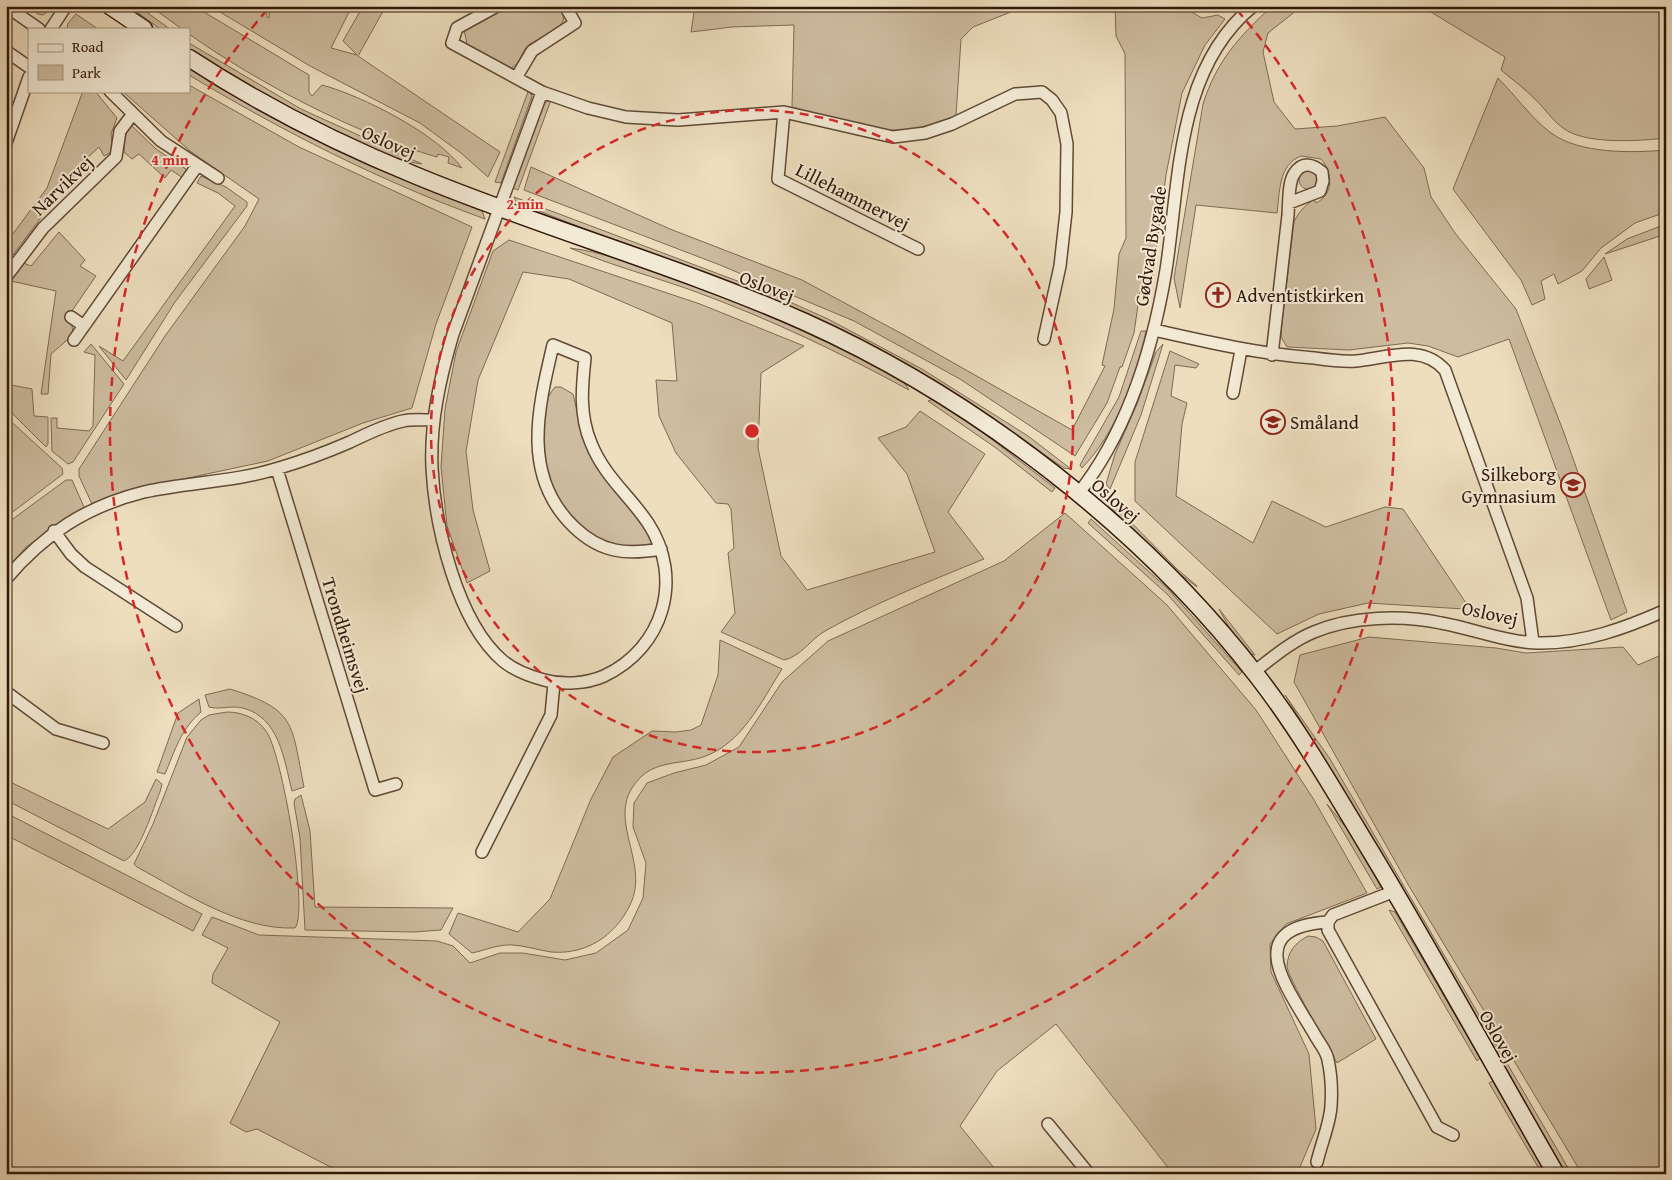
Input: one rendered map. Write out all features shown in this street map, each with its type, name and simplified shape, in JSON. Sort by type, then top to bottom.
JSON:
[{"type":"street","points":[[6,6],[38,28]]},
{"type":"street","points":[[52,28],[66,6]]},
{"type":"street","points":[[110,6],[143,28]]},
{"type":"street","points":[[497,6],[457,28],[452,43],[542,92],[588,108],[626,117],[678,120],[784,112],[893,137],[925,133],[952,124],[1015,94],[1029,91],[1042,92],[1052,100],[1061,113],[1067,144],[1066,212],[1060,266],[1044,339]]},
{"type":"street","points":[[516,78],[532,51],[575,23],[565,6]]},
{"type":"street","name":"Gødvad Bygade","points":[[1078,494],[1089,480],[1112,442],[1134,392],[1154,330],[1166,271],[1187,123],[1198,82],[1216,49],[1253,6]]},
{"type":"street","points":[[6,51],[28,66]]},
{"type":"street","name":"Oslovej","points":[[190,59],[252,96],[338,142],[420,178],[650,262],[803,321],[851,344],[923,383],[984,422],[1078,494],[1166,574],[1254,672],[1319,765],[1395,891],[1556,1174]]},
{"type":"street","points":[[6,143],[28,80]]},
{"type":"street","points":[[111,92],[132,115],[161,141],[218,178]]},
{"type":"street","points":[[542,92],[452,334],[441,373],[433,420],[432,467],[436,510],[447,558],[469,615],[484,641],[503,661],[524,674],[554,683],[582,682],[603,676],[630,660],[647,642],[662,614],[666,576],[661,549],[648,523],[601,466],[590,441],[581,396],[585,358],[553,345],[540,402],[538,451],[544,482],[559,512],[582,535],[607,548],[633,554],[661,549]]},
{"type":"street","name":"Lillehammervej","points":[[784,112],[778,179],[918,249]]},
{"type":"street","name":"Narvikvej","points":[[6,277],[43,228],[116,157],[120,131],[132,115]]},
{"type":"street","points":[[74,340],[198,166]]},
{"type":"street","points":[[1272,355],[1289,203]]},
{"type":"street","points":[[71,317],[84,326]]},
{"type":"street","points":[[1154,330],[1241,350],[1272,355],[1354,361],[1403,354],[1420,354],[1441,365],[1448,378],[1527,598],[1533,642]]},
{"type":"street","points":[[1233,393],[1241,350]]},
{"type":"street","points":[[6,580],[25,558],[54,531],[91,510],[120,499],[146,492],[229,480],[277,469],[322,454],[404,421],[433,420]]},
{"type":"street","name":"Trondheimsvej","points":[[277,469],[375,790],[396,784]]},
{"type":"street","points":[[54,531],[71,554],[86,567],[176,626]]},
{"type":"street","name":"Oslovej","points":[[1254,672],[1289,646],[1315,632],[1374,618],[1407,618],[1441,623],[1499,638],[1533,642],[1578,639],[1610,632],[1666,610]]},
{"type":"street","points":[[482,852],[550,715],[554,683]]},
{"type":"street","points":[[6,692],[56,729],[103,743]]},
{"type":"street","points":[[1395,891],[1334,915],[1328,922],[1328,930],[1437,1126],[1453,1135]]},
{"type":"street","points":[[1317,1162],[1331,1106],[1328,1058],[1279,972],[1277,947],[1284,935],[1293,927],[1309,923],[1328,922]]},
{"type":"street","points":[[1048,1124],[1089,1174]]},
{"type":"green space","points":[[25,6],[55,6],[43,15]]},
{"type":"green space","points":[[129,6],[138,6],[169,28],[159,28]]},
{"type":"green space","points":[[150,6],[194,6],[309,75],[309,92],[312,96],[322,85],[339,90],[378,107],[435,142],[462,168],[448,163],[449,157],[438,154],[437,157],[406,147],[341,121],[308,105],[245,71],[190,35],[190,28],[181,28]]},
{"type":"green space","points":[[210,6],[267,6],[267,17],[269,18],[270,6],[352,6],[331,48],[357,55],[343,41],[363,6],[386,6],[358,56],[500,152],[488,177],[461,153],[420,123],[310,66]]},
{"type":"green space","points":[[506,6],[558,6],[563,17],[563,21],[558,28],[530,44],[517,63],[511,68],[467,44],[464,30]]},
{"type":"green space","points":[[695,6],[1026,6],[973,27],[961,39],[956,116],[906,130],[886,130],[859,126],[792,107],[794,25],[732,27],[691,32]]},
{"type":"green space","points":[[1115,6],[1181,6],[1202,18],[1218,15],[1225,19],[1205,45],[1182,93],[1166,175],[1152,281],[1140,291],[1134,333],[1107,403],[1075,456],[960,379],[854,321],[720,265],[524,190],[531,167],[670,229],[802,280],[906,336],[1072,430],[1105,366],[1102,365],[1114,309],[1119,254],[1126,238],[1125,54],[1116,36]]},
{"type":"green space","points":[[1272,6],[1302,6],[1268,33],[1263,52],[1274,102],[1295,129],[1337,126],[1385,117],[1424,168],[1431,197],[1455,233],[1516,309],[1564,433],[1627,612],[1611,620],[1509,339],[1458,357],[1428,346],[1408,343],[1349,350],[1287,347],[1281,337],[1294,222],[1305,206],[1314,199],[1316,203],[1322,199],[1329,189],[1328,171],[1321,159],[1301,156],[1293,160],[1288,166],[1284,172],[1280,188],[1277,213],[1196,205],[1180,308],[1174,278],[1203,104],[1215,74],[1230,50]]},
{"type":"green space","points":[[1421,6],[1666,6],[1666,138],[1642,140],[1598,139],[1585,137],[1563,128],[1532,96],[1501,70],[1505,57]]},
{"type":"green space","points":[[76,14],[97,28],[67,28],[68,23]]},
{"type":"green space","points":[[190,44],[301,109],[422,164],[395,158],[334,131],[294,111],[199,57],[190,50]]},
{"type":"green space","points":[[190,69],[332,146],[406,180],[482,211],[485,219],[408,189],[371,172],[296,135],[190,76]]},
{"type":"green space","points":[[1498,78],[1537,120],[1551,133],[1563,140],[1576,145],[1606,150],[1637,152],[1666,150],[1666,212],[1635,223],[1601,248],[1582,271],[1558,284],[1554,274],[1541,281],[1545,299],[1532,305],[1521,280],[1453,189]]},
{"type":"green space","points":[[190,86],[299,147],[472,227],[436,324],[412,408],[363,423],[268,461],[127,491],[92,504],[79,476],[79,469],[165,336],[245,226],[259,199],[190,151],[123,92],[190,92]]},
{"type":"green space","points":[[529,89],[532,96],[501,183],[495,182]]},
{"type":"green space","points":[[83,92],[96,92],[117,118],[111,134],[113,151],[104,156],[99,147],[85,160],[72,178],[43,205],[44,212],[40,219],[6,264],[6,243],[47,188]]},
{"type":"green space","points":[[551,100],[518,190],[513,188],[544,103]]},
{"type":"green space","points":[[130,124],[156,149],[186,169],[183,178],[171,170],[165,178],[139,154],[132,159],[124,152],[124,136]]},
{"type":"green space","points":[[1304,171],[1312,171],[1317,176],[1315,187],[1304,189],[1299,184],[1299,176]]},
{"type":"green space","points":[[201,176],[226,187],[247,202],[247,206],[175,302],[126,380],[99,346],[123,361],[235,206],[218,193],[197,183]]},
{"type":"green space","points":[[514,197],[772,294],[828,319],[922,369],[1028,436],[1071,469],[1064,468],[960,398],[830,325],[516,202]]},
{"type":"green space","points":[[1666,224],[1666,239],[1660,236],[1605,254],[1627,239]]},
{"type":"green space","points":[[59,232],[85,260],[80,266],[96,276],[67,318],[72,325],[73,335],[51,354],[48,394],[41,394],[56,291],[11,281],[21,262],[31,266]]},
{"type":"green space","points":[[509,240],[700,304],[804,346],[761,373],[758,448],[781,556],[807,590],[935,552],[907,474],[878,438],[906,427],[920,411],[985,454],[948,512],[984,559],[863,611],[820,634],[800,652],[784,660],[721,632],[735,613],[728,553],[734,548],[731,509],[728,504],[716,503],[676,453],[659,416],[656,380],[677,381],[672,323],[569,279],[523,272],[478,380],[466,451],[473,510],[490,571],[467,583],[447,526],[441,467],[445,409],[456,352],[493,251]]},
{"type":"green space","points":[[570,248],[594,252],[627,262],[691,284],[749,307],[836,346],[892,374],[903,381],[909,390],[832,350],[753,314]]},
{"type":"green space","points":[[1604,257],[1612,280],[1589,289],[1586,279]]},
{"type":"green space","points":[[1141,331],[1146,331],[1142,349],[1123,404],[1105,439],[1082,468],[1080,465],[1119,397]]},
{"type":"green space","points":[[91,344],[124,384],[73,462],[68,464],[52,451],[51,418],[57,418],[57,428],[89,431],[93,426],[95,355],[84,352]]},
{"type":"green space","points":[[1163,344],[1141,415],[1110,489],[1106,484],[1115,454],[1137,404],[1156,352]]},
{"type":"green space","points":[[1170,351],[1199,364],[1196,368],[1175,365],[1171,396],[1187,403],[1182,424],[1176,496],[1253,543],[1272,501],[1326,527],[1385,507],[1403,509],[1466,603],[1464,609],[1368,603],[1319,614],[1277,634],[1135,501],[1135,462]]},
{"type":"green space","points":[[6,384],[32,389],[34,416],[48,417],[48,444],[46,447],[6,407]]},
{"type":"green space","points":[[555,387],[561,387],[573,394],[583,437],[594,460],[648,534],[652,544],[649,547],[625,547],[604,541],[577,522],[553,495],[546,474],[543,429],[546,403]]},
{"type":"green space","points":[[933,399],[981,431],[1055,488],[1052,492],[996,448],[928,401]]},
{"type":"green space","points":[[6,417],[62,468],[63,474],[6,517]]},
{"type":"green space","points":[[66,480],[72,480],[84,507],[26,547],[6,570],[6,524]]},
{"type":"green space","points":[[1110,501],[1197,587],[1172,568],[1109,506]]},
{"type":"green space","points":[[1065,513],[1167,605],[1256,710],[1314,800],[1367,893],[1286,924],[1270,944],[1271,972],[1309,1054],[1316,1129],[1297,1174],[1173,1174],[1056,1024],[997,1071],[960,1126],[999,1174],[344,1174],[257,1129],[246,1132],[230,1123],[280,1022],[212,983],[213,974],[228,948],[202,935],[212,917],[259,935],[437,941],[453,946],[470,963],[500,953],[523,953],[565,960],[596,953],[628,930],[643,898],[646,863],[633,827],[634,803],[647,783],[674,773],[706,765],[739,747],[782,682],[828,641],[1004,561]]},
{"type":"green space","points":[[1091,519],[1168,589],[1242,672],[1239,675],[1167,594],[1088,523]]},
{"type":"green space","points":[[1219,609],[1255,655],[1249,654],[1231,631]]},
{"type":"green space","points":[[1369,637],[1496,648],[1526,653],[1623,647],[1638,665],[1666,653],[1666,1174],[1582,1174],[1409,886],[1294,682],[1300,655]]},
{"type":"green space","points":[[720,640],[782,669],[749,721],[729,742],[717,751],[703,757],[663,765],[648,771],[630,791],[626,806],[626,822],[635,871],[635,888],[630,905],[616,926],[608,934],[587,947],[564,952],[551,952],[508,945],[472,953],[449,934],[458,913],[518,932],[550,899],[591,799],[613,757],[652,731],[676,732],[691,730],[701,725],[718,675]]},
{"type":"green space","points":[[230,689],[268,704],[279,712],[287,722],[293,733],[304,787],[292,791],[283,754],[273,730],[265,721],[255,713],[243,708],[209,707],[205,695]]},
{"type":"green space","points":[[1285,695],[1330,759],[1568,1168],[1564,1170],[1345,793]]},
{"type":"green space","points":[[199,699],[201,712],[183,733],[165,774],[157,772],[178,713]]},
{"type":"green space","points":[[227,712],[238,713],[254,719],[266,731],[272,745],[286,798],[292,831],[299,893],[298,916],[295,928],[253,923],[233,916],[193,898],[134,864],[153,824],[187,737],[201,720],[209,715]]},
{"type":"green space","points":[[156,779],[162,784],[150,819],[135,850],[124,861],[6,800],[6,780],[108,829],[145,802]]},
{"type":"green space","points":[[301,795],[310,831],[315,907],[453,908],[441,930],[414,932],[305,930],[300,838],[294,803],[295,799]]},
{"type":"green space","points":[[1327,804],[1348,830],[1381,887],[1377,889]]},
{"type":"green space","points":[[6,813],[202,914],[193,931],[6,835]]},
{"type":"green space","points":[[1389,910],[1395,912],[1480,1058],[1477,1061]]},
{"type":"green space","points":[[1308,936],[1316,937],[1323,941],[1376,1039],[1337,1063],[1301,997],[1287,966],[1293,948]]},
{"type":"green space","points":[[1493,1081],[1546,1174],[1542,1174],[1489,1083]]},
{"type":"place","name":"Adventistkirken","points":[[1218,295]]},
{"type":"place","name":"Småland","points":[[1273,422]]},
{"type":"place","name":"Silkeborg Gymnasium","points":[[1573,485]]}]
